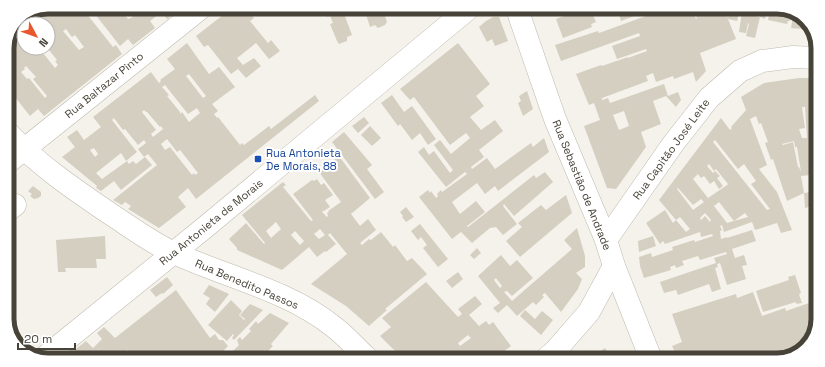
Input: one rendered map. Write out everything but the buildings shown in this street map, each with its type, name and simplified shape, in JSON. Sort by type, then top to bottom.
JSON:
[{"type":"street","name":"Rua Baltazar Pinto","points":[[15,156],[193,14]]},
{"type":"street","name":"Rua Antonieta de Morais","points":[[50,353],[462,14]]},
{"type":"street","name":"Rua Sebastião de Andrade","points":[[519,14],[555,119],[606,240],[614,266],[648,353]]},
{"type":"street","name":"Rua Capitão José Leite","points":[[606,240],[673,144],[709,98],[740,71],[762,61],[792,57],[811,58]]},
{"type":"street","name":"Rua Benedito Passos","points":[[15,156],[68,186],[133,229],[173,253],[289,300],[334,327],[362,353]]},
{"type":"street","points":[[553,353],[589,312],[614,266]]},
{"type":"place","name":"Rua Antonieta De Morais, 88","points":[[258,159]]}]
